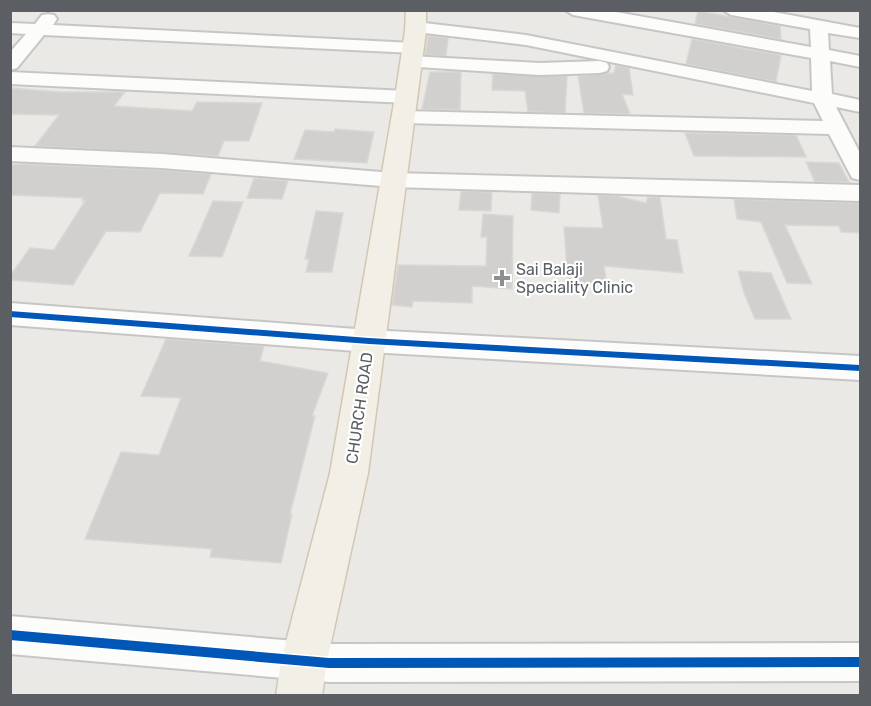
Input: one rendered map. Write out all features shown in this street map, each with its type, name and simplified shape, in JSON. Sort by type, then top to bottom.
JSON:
[{"type":"main road","name":"CHURCH ROAD","points":[[301,678],[349,473],[405,107],[413,28]]},
{"type":"street","points":[[10,64],[56,10]]},
{"type":"street","points":[[573,10],[861,61]]},
{"type":"street","points":[[731,10],[861,33]]},
{"type":"street","points":[[819,26],[822,99],[861,172]]},
{"type":"street","points":[[10,28],[413,28],[526,40],[861,106]]},
{"type":"street","points":[[413,28],[540,69],[651,66]]},
{"type":"street","points":[[10,78],[405,107],[535,122],[837,128]]},
{"type":"street","points":[[10,154],[162,161],[393,180],[861,193]]},
{"type":"street","points":[[10,314],[369,341],[861,368]]},
{"type":"street","points":[[10,635],[301,678],[329,663],[861,662]]},
{"type":"building","points":[[698,11],[780,26],[781,39],[695,24]]},
{"type":"building","points":[[428,36],[448,38],[446,56],[425,55]]},
{"type":"building","points":[[692,39],[781,55],[776,82],[686,64]]},
{"type":"building","points":[[616,65],[629,68],[633,95],[622,94],[630,114],[584,113],[578,76],[614,73]]},
{"type":"building","points":[[430,72],[461,72],[460,110],[422,109]]},
{"type":"building","points":[[493,74],[567,76],[565,113],[528,112],[525,91],[492,90]]},
{"type":"building","points":[[10,88],[60,92],[125,92],[114,106],[192,111],[197,102],[262,103],[249,141],[224,141],[218,156],[35,146],[59,115],[10,114]]},
{"type":"building","points":[[335,129],[374,132],[367,163],[294,159],[305,130],[334,132]]},
{"type":"building","points":[[685,133],[796,135],[806,157],[694,156]]},
{"type":"building","points":[[806,162],[839,163],[849,182],[815,182]]},
{"type":"building","points":[[10,165],[211,174],[203,194],[160,193],[140,232],[106,231],[73,285],[10,280],[10,276],[30,248],[54,250],[85,201],[82,201],[83,198],[10,195]]},
{"type":"building","points":[[254,178],[288,181],[282,199],[247,198]]},
{"type":"building","points":[[461,191],[492,192],[491,211],[459,210]]},
{"type":"building","points":[[532,193],[560,194],[559,213],[531,210]]},
{"type":"building","points":[[598,195],[617,196],[646,203],[648,197],[660,197],[666,239],[677,240],[683,273],[604,266],[607,285],[568,283],[564,227],[603,228]]},
{"type":"building","points":[[734,199],[860,203],[861,233],[841,232],[839,226],[785,225],[812,284],[787,283],[761,222],[737,219]]},
{"type":"building","points":[[213,201],[243,202],[222,257],[189,256]]},
{"type":"building","points":[[316,211],[343,213],[332,272],[306,272],[309,259],[305,259]]},
{"type":"building","points":[[483,214],[513,216],[512,289],[472,286],[472,303],[413,301],[412,307],[392,305],[398,265],[486,266],[487,237],[481,237]]},
{"type":"building","points":[[738,271],[771,273],[791,319],[755,319]]},
{"type":"building","points":[[166,339],[264,346],[260,361],[328,373],[312,416],[315,416],[290,514],[292,514],[281,563],[210,557],[212,549],[85,539],[121,452],[159,455],[181,398],[141,396]]},
{"type":"cycle path","points":[[10,314],[369,341],[860,368]]},
{"type":"cycle path","points":[[10,635],[329,663],[860,662]]},
{"type":"place","name":"Sai Balaji Speciality Clinic","points":[[502,278]]}]
